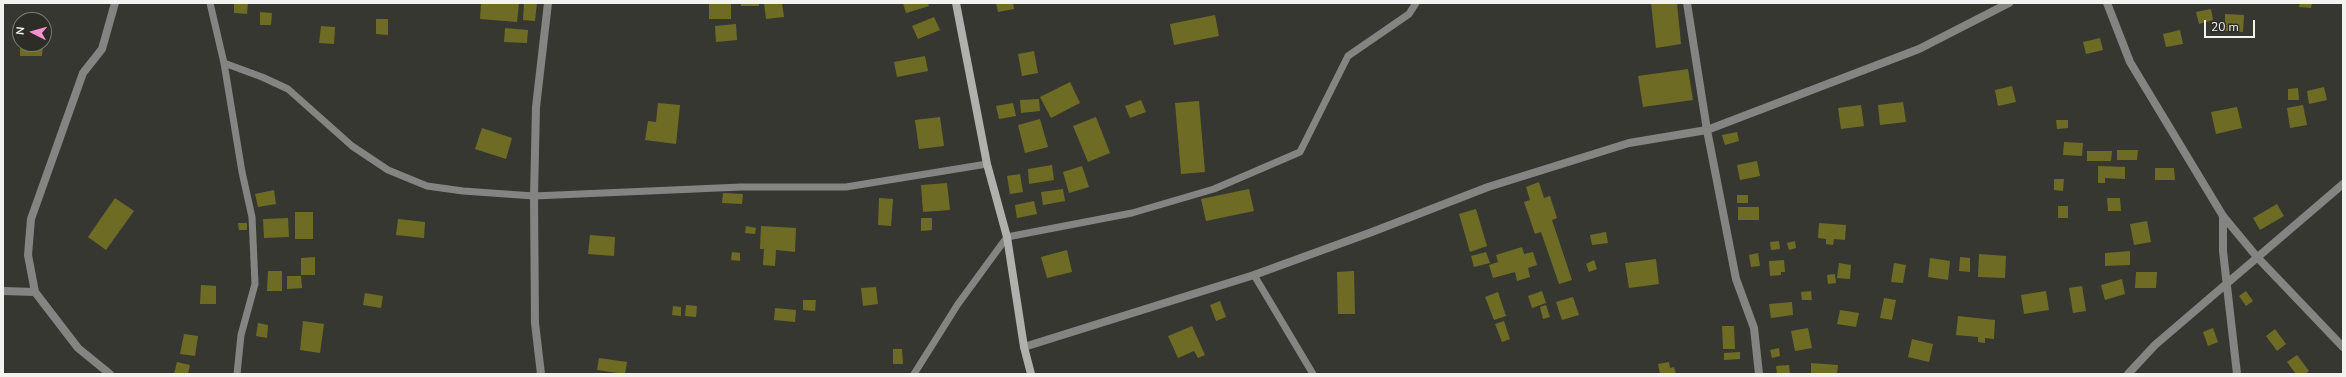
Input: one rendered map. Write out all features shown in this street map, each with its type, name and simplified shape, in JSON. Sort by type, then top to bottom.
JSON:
[{"type":"main road","points":[[956,3],[987,164],[1006,238],[1024,347],[1031,374]]},
{"type":"street","points":[[110,374],[78,348],[35,292],[28,255],[31,219],[83,73],[102,49],[115,3]]},
{"type":"street","points":[[541,374],[536,324],[534,196],[536,107],[548,3]]},
{"type":"street","points":[[1687,3],[1707,130],[1736,279],[1754,328],[1759,374]]},
{"type":"street","points":[[1024,347],[1254,275],[1372,232],[1488,187],[1629,143],[1707,130],[1919,49],[2009,3]]},
{"type":"street","points":[[2107,3],[2130,62],[2223,216],[2257,257],[2343,347]]},
{"type":"street","points":[[2128,374],[2155,345],[2343,184]]},
{"type":"street","points":[[2223,216],[2223,251],[2237,374]]},
{"type":"street","points":[[3,291],[35,292]]},
{"type":"lane","points":[[210,3],[224,63],[239,158],[252,217],[255,284],[241,335],[237,374]]},
{"type":"lane","points":[[914,374],[958,304],[1006,238],[1132,213],[1177,200],[1214,189],[1300,152],[1348,56],[1409,14],[1416,3]]},
{"type":"lane","points":[[224,63],[262,77],[288,89],[352,146],[388,170],[427,186],[463,191],[534,196],[741,187],[846,187],[987,164]]},
{"type":"lane","points":[[1254,275],[1313,374]]},
{"type":"building","points":[[234,3],[248,3],[247,14],[234,13]]},
{"type":"building","points":[[481,3],[519,3],[517,22],[480,19]]},
{"type":"building","points":[[524,3],[537,3],[535,21],[523,20]]},
{"type":"building","points":[[709,3],[731,3],[731,19],[709,19]]},
{"type":"building","points":[[741,3],[759,3],[759,6],[741,6]]},
{"type":"building","points":[[764,3],[782,3],[784,17],[766,19]]},
{"type":"building","points":[[903,3],[928,3],[929,6],[906,13]]},
{"type":"building","points":[[996,3],[1013,3],[1014,9],[998,12]]},
{"type":"building","points":[[1651,3],[1677,3],[1681,44],[1656,48]]},
{"type":"building","points":[[2300,3],[2312,3],[2311,8],[2299,7]]},
{"type":"building","points":[[2211,9],[2213,20],[2199,24],[2196,12]]},
{"type":"building","points":[[260,12],[272,13],[271,25],[260,25]]},
{"type":"building","points":[[2225,14],[2244,15],[2243,32],[2225,31]]},
{"type":"building","points":[[1215,15],[1219,36],[1174,45],[1170,24]]},
{"type":"building","points":[[934,17],[940,30],[918,39],[912,26]]},
{"type":"building","points":[[376,19],[388,19],[388,35],[376,34]]},
{"type":"building","points":[[736,24],[737,40],[716,42],[715,26]]},
{"type":"building","points":[[321,26],[335,27],[334,44],[319,43]]},
{"type":"building","points":[[505,28],[528,30],[527,43],[504,42]]},
{"type":"building","points":[[2180,30],[2183,44],[2166,47],[2163,34]]},
{"type":"building","points":[[2100,38],[2103,50],[2086,54],[2083,42]]},
{"type":"building","points":[[1034,51],[1038,73],[1022,76],[1018,54]]},
{"type":"building","points":[[20,52],[42,52],[42,56],[20,56]]},
{"type":"building","points":[[925,56],[928,71],[897,77],[894,62]]},
{"type":"building","points":[[1688,69],[1693,100],[1643,107],[1638,76]]},
{"type":"building","points":[[1070,82],[1080,103],[1051,118],[1040,97]]},
{"type":"building","points":[[2012,86],[2016,102],[1998,106],[1995,90]]},
{"type":"building","points":[[2324,87],[2327,100],[2309,104],[2307,91]]},
{"type":"building","points":[[2298,88],[2299,100],[2288,100],[2288,89]]},
{"type":"building","points":[[1039,99],[1040,111],[1021,113],[1020,100]]},
{"type":"building","points":[[1141,100],[1146,112],[1130,118],[1125,106]]},
{"type":"building","points":[[1199,101],[1205,172],[1181,174],[1175,103]]},
{"type":"building","points":[[1903,102],[1906,122],[1880,125],[1878,105]]},
{"type":"building","points":[[658,103],[680,105],[676,144],[645,140],[648,121],[656,122]]},
{"type":"building","points":[[1013,103],[1016,116],[999,119],[996,106]]},
{"type":"building","points":[[1861,105],[1864,126],[1841,129],[1838,108]]},
{"type":"building","points":[[2303,105],[2307,125],[2290,128],[2287,108]]},
{"type":"building","points":[[2237,107],[2242,128],[2216,134],[2211,112]]},
{"type":"building","points":[[940,117],[944,146],[919,149],[915,120]]},
{"type":"building","points":[[1096,117],[1110,153],[1088,162],[1073,126]]},
{"type":"building","points":[[1040,119],[1048,147],[1025,153],[1018,125]]},
{"type":"building","points":[[2056,120],[2068,120],[2068,128],[2057,129]]},
{"type":"building","points":[[482,128],[512,138],[506,159],[475,149]]},
{"type":"building","points":[[1737,132],[1739,141],[1725,145],[1722,135]]},
{"type":"building","points":[[2064,142],[2083,143],[2082,156],[2063,155]]},
{"type":"building","points":[[2117,150],[2138,150],[2137,160],[2117,160]]},
{"type":"building","points":[[2087,151],[2112,151],[2111,161],[2087,161]]},
{"type":"building","points":[[1757,161],[1760,176],[1740,180],[1737,165]]},
{"type":"building","points":[[1052,165],[1054,180],[1029,184],[1028,169]]},
{"type":"building","points":[[1082,166],[1089,187],[1069,193],[1063,172]]},
{"type":"building","points":[[2098,166],[2125,167],[2125,179],[2105,178],[2105,183],[2098,183]]},
{"type":"building","points":[[2155,168],[2174,168],[2175,180],[2155,180]]},
{"type":"building","points":[[1020,174],[1023,192],[1010,194],[1007,176]]},
{"type":"building","points":[[2054,179],[2064,179],[2063,191],[2054,190]]},
{"type":"building","points":[[1539,182],[1544,198],[1550,196],[1557,218],[1552,220],[1572,280],[1559,284],[1541,232],[1535,234],[1524,202],[1530,200],[1526,187]]},
{"type":"building","points":[[947,183],[950,210],[923,212],[921,185]]},
{"type":"building","points":[[1063,189],[1065,201],[1043,205],[1041,192]]},
{"type":"building","points":[[1249,189],[1254,211],[1206,221],[1201,199]]},
{"type":"building","points":[[274,190],[276,204],[258,207],[255,194]]},
{"type":"building","points":[[723,193],[743,194],[742,204],[722,203]]},
{"type":"building","points":[[1737,195],[1748,195],[1748,203],[1737,203]]},
{"type":"building","points":[[115,198],[134,211],[106,250],[88,237]]},
{"type":"building","points":[[879,198],[893,199],[891,226],[878,225]]},
{"type":"building","points":[[2107,198],[2120,198],[2121,211],[2108,211]]},
{"type":"building","points":[[1034,201],[1037,214],[1017,218],[1015,205]]},
{"type":"building","points":[[2277,204],[2284,216],[2260,230],[2253,218]]},
{"type":"building","points":[[2058,206],[2068,206],[2068,218],[2058,218]]},
{"type":"building","points":[[1738,207],[1759,207],[1759,220],[1738,220]]},
{"type":"building","points":[[1476,209],[1487,246],[1470,252],[1459,214]]},
{"type":"building","points":[[295,212],[313,212],[313,239],[295,239]]},
{"type":"building","points":[[288,218],[289,237],[264,238],[263,219]]},
{"type":"building","points":[[921,218],[932,218],[932,230],[921,231]]},
{"type":"building","points":[[398,219],[425,222],[424,238],[396,235]]},
{"type":"building","points":[[2147,221],[2151,242],[2134,245],[2130,224]]},
{"type":"building","points":[[238,223],[247,223],[247,230],[239,230]]},
{"type":"building","points":[[1819,223],[1846,225],[1845,240],[1834,239],[1833,245],[1826,244],[1826,239],[1818,238]]},
{"type":"building","points":[[746,226],[756,228],[755,234],[745,233]]},
{"type":"building","points":[[761,226],[796,228],[795,252],[776,250],[775,266],[763,265],[764,249],[760,249]]},
{"type":"building","points":[[1606,232],[1608,243],[1592,245],[1590,235]]},
{"type":"building","points":[[590,235],[615,237],[614,256],[588,254]]},
{"type":"building","points":[[1779,241],[1780,249],[1771,250],[1770,242]]},
{"type":"building","points":[[1795,241],[1796,248],[1789,250],[1787,243]]},
{"type":"building","points":[[1522,247],[1524,254],[1533,252],[1537,265],[1528,268],[1530,277],[1517,281],[1515,272],[1493,278],[1489,265],[1498,262],[1496,255]]},
{"type":"building","points":[[1067,250],[1072,272],[1047,278],[1041,257]]},
{"type":"building","points":[[2130,251],[2130,265],[2105,266],[2105,253]]},
{"type":"building","points":[[732,252],[740,253],[740,261],[731,260]]},
{"type":"building","points":[[1486,252],[1490,263],[1474,267],[1471,256]]},
{"type":"building","points":[[1758,253],[1760,266],[1751,267],[1749,255]]},
{"type":"building","points":[[1979,254],[2006,256],[2005,278],[1978,277]]},
{"type":"building","points":[[315,257],[315,275],[301,275],[301,258]]},
{"type":"building","points":[[1960,257],[1970,258],[1970,272],[1959,271]]},
{"type":"building","points":[[1930,258],[1950,261],[1948,280],[1928,277]]},
{"type":"building","points":[[1656,259],[1659,284],[1629,288],[1625,263]]},
{"type":"building","points":[[1594,260],[1597,269],[1589,272],[1586,264]]},
{"type":"building","points":[[1784,260],[1785,272],[1781,272],[1781,275],[1770,276],[1769,261]]},
{"type":"building","points":[[1839,263],[1851,265],[1850,279],[1837,278]]},
{"type":"building","points":[[1894,263],[1906,265],[1903,283],[1891,282]]},
{"type":"building","points":[[268,271],[282,271],[282,291],[267,291]]},
{"type":"building","points":[[1354,271],[1355,314],[1338,314],[1337,272]]},
{"type":"building","points":[[2136,272],[2157,272],[2156,288],[2135,288]]},
{"type":"building","points":[[1835,274],[1836,283],[1828,284],[1827,275]]},
{"type":"building","points":[[287,276],[301,276],[302,288],[287,289]]},
{"type":"building","points":[[2122,279],[2125,294],[2105,300],[2101,285]]},
{"type":"building","points":[[201,285],[216,286],[216,304],[200,304]]},
{"type":"building","points":[[2082,286],[2086,311],[2073,313],[2069,288]]},
{"type":"building","points":[[876,287],[878,304],[863,306],[861,288]]},
{"type":"building","points":[[1542,291],[1546,303],[1532,308],[1528,296]]},
{"type":"building","points":[[1811,291],[1812,300],[1802,300],[1801,292]]},
{"type":"building","points":[[2046,291],[2049,310],[2024,314],[2021,295]]},
{"type":"building","points":[[2246,291],[2253,301],[2246,306],[2239,296]]},
{"type":"building","points":[[1498,292],[1506,316],[1494,320],[1485,297]]},
{"type":"building","points":[[365,293],[383,296],[381,308],[363,305]]},
{"type":"building","points":[[1573,297],[1579,315],[1562,320],[1556,302]]},
{"type":"building","points":[[1884,298],[1896,300],[1892,320],[1880,318]]},
{"type":"building","points":[[803,300],[816,300],[815,311],[803,310]]},
{"type":"building","points":[[1220,301],[1226,317],[1216,321],[1210,305]]},
{"type":"building","points":[[1792,302],[1793,315],[1771,318],[1769,304]]},
{"type":"building","points":[[686,305],[697,306],[696,317],[685,316]]},
{"type":"building","points":[[1546,305],[1550,317],[1543,319],[1540,307]]},
{"type":"building","points":[[673,306],[681,307],[681,316],[672,315]]},
{"type":"building","points":[[775,308],[796,310],[795,322],[774,320]]},
{"type":"building","points":[[1840,310],[1859,313],[1856,327],[1837,324]]},
{"type":"building","points":[[1958,316],[1995,320],[1994,339],[1985,338],[1985,343],[1978,342],[1978,337],[1956,335]]},
{"type":"building","points":[[303,321],[324,324],[320,353],[300,350]]},
{"type":"building","points":[[1504,321],[1510,339],[1502,342],[1495,324]]},
{"type":"building","points":[[258,323],[268,325],[267,338],[256,336]]},
{"type":"building","points":[[1192,326],[1205,355],[1198,358],[1194,351],[1178,358],[1168,336]]},
{"type":"building","points":[[1722,326],[1734,326],[1735,349],[1723,349]]},
{"type":"building","points":[[1808,328],[1812,348],[1795,351],[1791,331]]},
{"type":"building","points":[[2213,328],[2218,342],[2208,346],[2203,332]]},
{"type":"building","points":[[2275,329],[2286,344],[2277,351],[2266,336]]},
{"type":"building","points":[[184,334],[198,336],[195,356],[180,354]]},
{"type":"building","points":[[1912,339],[1933,344],[1929,362],[1908,357]]},
{"type":"building","points":[[1779,348],[1780,356],[1772,358],[1770,350]]},
{"type":"building","points":[[893,349],[902,349],[903,364],[893,364]]},
{"type":"building","points":[[1740,352],[1740,359],[1724,360],[1724,353]]},
{"type":"building","points":[[2297,355],[2309,371],[2305,374],[2296,374],[2287,362]]},
{"type":"building","points":[[599,358],[627,362],[625,374],[597,370]]},
{"type":"building","points":[[177,362],[190,365],[188,374],[174,374]]},
{"type":"building","points":[[1669,362],[1670,368],[1674,367],[1676,374],[1660,374],[1658,364]]},
{"type":"building","points":[[1811,363],[1838,365],[1837,374],[1811,374]]},
{"type":"building","points":[[1789,365],[1790,374],[1777,374],[1776,366]]}]
